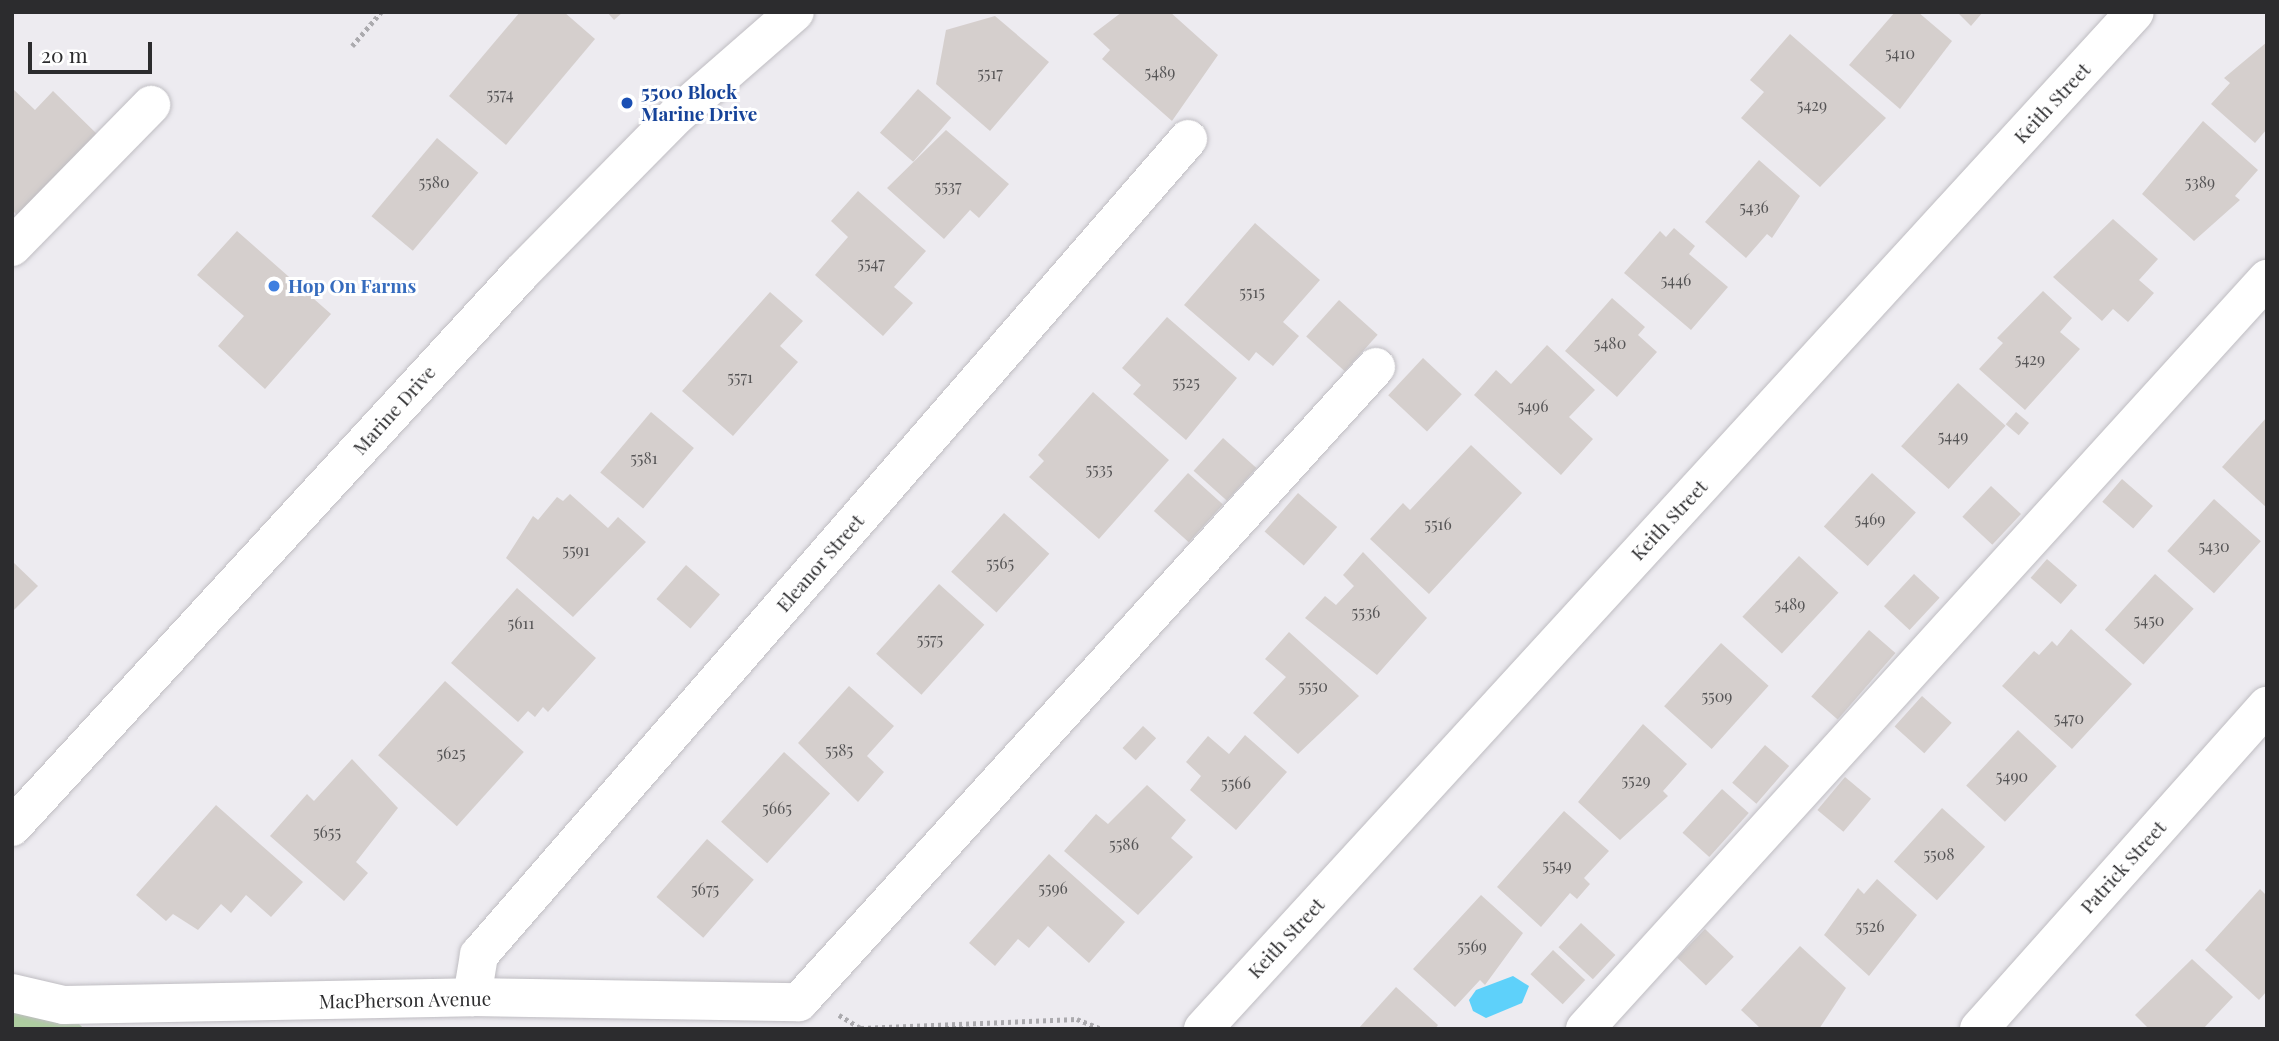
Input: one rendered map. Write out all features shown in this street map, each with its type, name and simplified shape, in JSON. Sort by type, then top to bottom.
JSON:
[{"type":"street","name":"Marine Drive","points":[[12,827],[521,273],[678,114],[795,12]]},
{"type":"street","name":"Keith Street","points":[[1203,1029],[2135,12]]},
{"type":"street","points":[[12,247],[151,105]]},
{"type":"street","name":"Eleanor Street","points":[[472,997],[479,955],[1188,139]]},
{"type":"street","points":[[1585,1029],[2265,283]]},
{"type":"street","name":"MacPherson Avenue","points":[[12,993],[64,1005],[472,997],[799,1002],[1376,367]]},
{"type":"street","name":"Patrick Street","points":[[1979,1029],[2267,706]]},
{"type":"path","points":[[352,46],[381,12]]},
{"type":"path","points":[[839,1015],[861,1028],[1077,1019],[1102,1029]]},
{"type":"green space","points":[[12,1011],[79,1024],[84,1029],[12,1029]]},
{"type":"water","points":[[1513,976],[1529,986],[1522,1003],[1486,1018],[1473,1011],[1469,1000],[1476,990]]},
{"type":"building","points":[[520,12],[564,12],[595,39],[506,145],[449,96]]},
{"type":"building","points":[[607,12],[623,12],[614,20]]},
{"type":"building","points":[[1122,12],[1170,12],[1218,55],[1172,121],[1102,59],[1110,50],[1093,34]]},
{"type":"building","points":[[1895,12],[1918,12],[1952,41],[1900,109],[1849,65]]},
{"type":"building","points":[[1957,12],[1983,12],[1971,26]]},
{"type":"building","points":[[995,16],[1049,62],[990,131],[936,84],[946,30]]},
{"type":"building","points":[[1790,34],[1886,118],[1820,187],[1741,118],[1764,92],[1750,80]]},
{"type":"building","points":[[2267,42],[2267,129],[2255,143],[2211,104],[2230,83],[2224,78]]},
{"type":"building","points":[[12,88],[35,110],[53,91],[99,136],[20,218],[12,210]]},
{"type":"building","points":[[918,89],[951,118],[913,162],[880,133]]},
{"type":"building","points":[[2203,121],[2258,170],[2235,196],[2240,200],[2194,241],[2142,194]]},
{"type":"building","points":[[946,130],[1009,184],[979,218],[970,210],[944,239],[887,188]]},
{"type":"building","points":[[437,138],[478,173],[413,251],[371,216]]},
{"type":"building","points":[[1759,160],[1800,196],[1772,238],[1767,234],[1746,258],[1705,222]]},
{"type":"building","points":[[858,191],[926,251],[894,287],[913,303],[883,336],[815,275],[848,237],[831,221]]},
{"type":"building","points":[[2113,219],[2158,259],[2139,280],[2154,293],[2128,322],[2113,309],[2102,321],[2053,277]]},
{"type":"building","points":[[1255,223],[1320,280],[1283,322],[1299,336],[1273,366],[1256,352],[1249,361],[1184,305]]},
{"type":"building","points":[[1674,228],[1695,246],[1689,254],[1728,287],[1691,330],[1624,273],[1660,231],[1666,237]]},
{"type":"building","points":[[237,231],[331,314],[265,389],[218,346],[244,316],[197,275]]},
{"type":"building","points":[[2043,291],[2072,318],[2060,332],[2080,349],[2025,410],[1979,369],[2003,343],[1997,338]]},
{"type":"building","points":[[770,292],[803,321],[780,346],[798,362],[733,436],[682,391]]},
{"type":"building","points":[[1612,298],[1645,327],[1638,335],[1657,352],[1617,397],[1565,351]]},
{"type":"building","points":[[1339,300],[1378,335],[1345,371],[1306,336]]},
{"type":"building","points":[[1167,317],[1237,378],[1186,440],[1133,394],[1141,385],[1122,368]]},
{"type":"building","points":[[1547,345],[1595,390],[1569,417],[1593,439],[1561,475],[1474,395],[1496,370],[1511,384]]},
{"type":"building","points":[[1423,358],[1462,394],[1427,431],[1388,395]]},
{"type":"building","points":[[1958,383],[2006,426],[1949,489],[1901,446]]},
{"type":"building","points":[[1093,392],[1169,460],[1099,539],[1029,477],[1044,461],[1038,455]]},
{"type":"building","points":[[651,412],[694,448],[643,509],[600,473]]},
{"type":"building","points":[[2016,412],[2029,423],[2019,435],[2006,424]]},
{"type":"building","points":[[2267,417],[2267,508],[2222,467]]},
{"type":"building","points":[[1223,438],[1256,468],[1227,501],[1194,471]]},
{"type":"building","points":[[1471,445],[1522,493],[1429,594],[1370,539],[1403,503],[1410,510]]},
{"type":"building","points":[[1188,473],[1223,504],[1189,542],[1154,511]]},
{"type":"building","points":[[1872,473],[1916,512],[1868,566],[1824,527]]},
{"type":"building","points":[[2122,479],[2153,506],[2133,529],[2102,502]]},
{"type":"building","points":[[1991,486],[2021,514],[1992,545],[1962,517]]},
{"type":"building","points":[[1298,493],[1337,527],[1304,566],[1265,531]]},
{"type":"building","points":[[570,494],[608,528],[618,517],[646,542],[573,617],[506,558],[533,516],[538,520],[557,497],[563,501]]},
{"type":"building","points":[[2214,499],[2261,541],[2214,593],[2167,551]]},
{"type":"building","points":[[1004,513],[1049,554],[996,613],[951,572]]},
{"type":"building","points":[[1363,552],[1427,618],[1377,675],[1305,618],[1325,596],[1336,605],[1354,586],[1343,575]]},
{"type":"building","points":[[1799,556],[1838,593],[1782,654],[1742,617]]},
{"type":"building","points":[[2047,559],[2077,585],[2061,604],[2031,578]]},
{"type":"building","points":[[12,561],[38,586],[12,612]]},
{"type":"building","points":[[686,565],[720,595],[690,628],[656,599]]},
{"type":"building","points":[[1914,574],[1940,598],[1910,630],[1884,606]]},
{"type":"building","points":[[2155,574],[2194,609],[2143,665],[2105,630]]},
{"type":"building","points":[[939,584],[984,625],[921,695],[876,654]]},
{"type":"building","points":[[517,588],[596,658],[548,712],[543,707],[535,717],[528,711],[518,722],[451,663]]},
{"type":"building","points":[[2071,629],[2132,684],[2072,749],[2002,686],[2034,651],[2039,655],[2052,641],[2057,646]]},
{"type":"building","points":[[1869,630],[1895,653],[1838,719],[1811,696]]},
{"type":"building","points":[[1289,632],[1359,696],[1298,754],[1253,713],[1286,677],[1265,659]]},
{"type":"building","points":[[1721,643],[1769,686],[1712,749],[1664,706]]},
{"type":"building","points":[[445,681],[524,752],[457,826],[378,755]]},
{"type":"building","points":[[849,686],[894,726],[867,756],[884,772],[858,802],[798,743]]},
{"type":"building","points":[[1922,696],[1952,723],[1924,753],[1895,726]]},
{"type":"building","points":[[1643,724],[1687,764],[1663,791],[1668,796],[1620,840],[1578,802]]},
{"type":"building","points":[[1143,726],[1156,738],[1136,760],[1123,748]]},
{"type":"building","points":[[2018,730],[2057,766],[2005,822],[1966,786]]},
{"type":"building","points":[[1245,735],[1287,772],[1236,830],[1190,790],[1201,776],[1186,762],[1208,736],[1229,754]]},
{"type":"building","points":[[1765,745],[1789,766],[1756,804],[1732,783]]},
{"type":"building","points":[[784,752],[830,793],[767,863],[721,822]]},
{"type":"building","points":[[352,759],[398,808],[356,862],[368,873],[344,901],[270,836],[307,794],[314,801]]},
{"type":"building","points":[[1845,777],[1871,799],[1843,832],[1817,810]]},
{"type":"building","points":[[1147,785],[1186,820],[1171,838],[1193,857],[1138,915],[1064,851],[1096,814],[1108,824]]},
{"type":"building","points":[[1722,789],[1749,813],[1709,857],[1683,833]]},
{"type":"building","points":[[216,805],[303,882],[271,917],[246,895],[231,913],[221,904],[198,930],[173,914],[166,921],[136,895]]},
{"type":"building","points":[[1942,808],[1985,847],[1937,900],[1894,862]]},
{"type":"building","points":[[1564,811],[1609,851],[1584,878],[1590,884],[1577,899],[1570,893],[1541,927],[1497,887]]},
{"type":"building","points":[[707,839],[754,880],[703,938],[656,897]]},
{"type":"building","points":[[1049,854],[1125,922],[1089,963],[1048,926],[1029,948],[1018,939],[995,966],[969,943]]},
{"type":"building","points":[[1877,879],[1917,915],[1869,976],[1824,935],[1858,888],[1864,894]]},
{"type":"building","points":[[2260,889],[2267,896],[2267,991],[2259,1000],[2205,950]]},
{"type":"building","points":[[1481,895],[1523,933],[1485,985],[1480,980],[1455,1007],[1413,969]]},
{"type":"building","points":[[1581,923],[1615,955],[1593,979],[1558,947]]},
{"type":"building","points":[[1705,929],[1734,957],[1706,986],[1677,958]]},
{"type":"building","points":[[1800,946],[1846,988],[1819,1029],[1761,1029],[1741,1010]]},
{"type":"building","points":[[1553,950],[1585,980],[1563,1004],[1530,974]]},
{"type":"building","points":[[2192,959],[2233,997],[2203,1029],[2149,1029],[2135,1015]]},
{"type":"building","points":[[1396,987],[1438,1025],[1435,1029],[1358,1029]]},
{"type":"place","name":"5500 Block Marine Drive","points":[[627,103]]},
{"type":"place","name":"Hop On Farms","points":[[274,286]]}]
